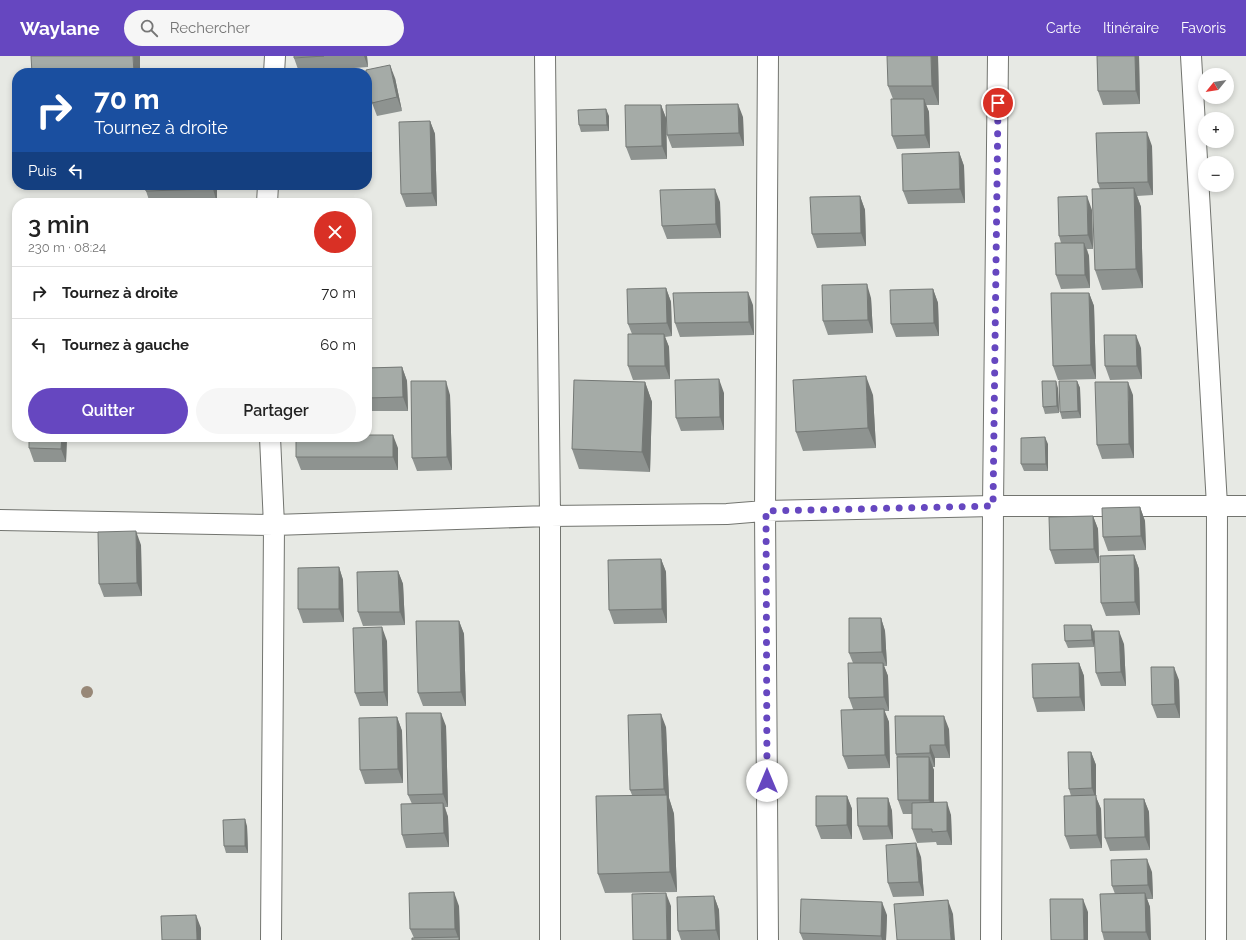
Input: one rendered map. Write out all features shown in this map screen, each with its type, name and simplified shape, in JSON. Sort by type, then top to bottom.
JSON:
[{"type":"street","points":[[274,68],[275,56]]},
{"type":"street","points":[[545,56],[550,516],[550,940]]},
{"type":"street","points":[[768,56],[766,511],[768,940]]},
{"type":"street","points":[[991,940],[993,506],[998,56]]},
{"type":"street","points":[[1191,56],[1217,505],[1216,940]]},
{"type":"street","points":[[270,442],[274,524],[271,940]]},
{"type":"street","points":[[0,520],[274,524],[550,516],[727,514],[766,511],[993,506],[1246,506]]},
{"type":"building","points":[[31,56],[133,56],[134,68],[32,68]]},
{"type":"building","points":[[294,56],[324,56],[294,58]]},
{"type":"building","points":[[887,56],[931,56],[932,86],[888,86]]},
{"type":"building","points":[[1097,56],[1135,56],[1136,91],[1098,91]]},
{"type":"building","points":[[390,65],[397,97],[372,103],[372,69]]},
{"type":"building","points":[[891,99],[924,99],[925,135],[892,136]]},
{"type":"building","points":[[738,104],[739,133],[667,135],[666,105]]},
{"type":"building","points":[[625,105],[661,105],[662,146],[626,147]]},
{"type":"building","points":[[606,109],[607,125],[579,125],[578,110]]},
{"type":"building","points":[[430,121],[432,193],[401,194],[399,122]]},
{"type":"building","points":[[1147,132],[1148,182],[1098,183],[1096,133]]},
{"type":"building","points":[[959,152],[960,189],[903,191],[902,154]]},
{"type":"building","points":[[1134,188],[1136,269],[1095,270],[1092,189]]},
{"type":"building","points":[[715,189],[716,224],[662,226],[660,190]]},
{"type":"building","points":[[146,190],[180,190],[146,191]]},
{"type":"building","points":[[860,196],[861,233],[812,234],[810,197]]},
{"type":"building","points":[[1087,196],[1088,235],[1059,236],[1058,197]]},
{"type":"building","points":[[1055,243],[1084,243],[1085,275],[1056,275]]},
{"type":"building","points":[[867,284],[868,320],[823,321],[822,285]]},
{"type":"building","points":[[666,288],[667,323],[628,324],[627,289]]},
{"type":"building","points":[[933,289],[934,323],[891,324],[890,290]]},
{"type":"building","points":[[748,292],[749,322],[675,323],[673,293]]},
{"type":"building","points":[[1051,293],[1089,293],[1091,365],[1053,366]]},
{"type":"building","points":[[628,334],[664,334],[665,366],[628,366]]},
{"type":"building","points":[[1104,335],[1136,335],[1137,366],[1105,366]]},
{"type":"building","points":[[402,367],[403,397],[372,398],[372,368]]},
{"type":"building","points":[[866,376],[868,428],[796,432],[793,380]]},
{"type":"building","points":[[719,379],[720,417],[676,418],[675,380]]},
{"type":"building","points":[[574,380],[645,382],[642,452],[572,449]]},
{"type":"building","points":[[411,381],[446,381],[447,457],[412,458]]},
{"type":"building","points":[[1042,381],[1056,381],[1057,406],[1043,407]]},
{"type":"building","points":[[1059,381],[1077,381],[1078,411],[1060,412]]},
{"type":"building","points":[[1095,382],[1128,382],[1129,444],[1097,445]]},
{"type":"building","points":[[372,435],[393,435],[393,457],[296,457],[296,442],[372,442]]},
{"type":"building","points":[[1045,437],[1046,464],[1021,464],[1021,438]]},
{"type":"building","points":[[29,442],[62,442],[61,449],[29,448]]},
{"type":"building","points":[[1140,507],[1141,536],[1103,537],[1102,508]]},
{"type":"building","points":[[1093,516],[1094,549],[1050,550],[1049,517]]},
{"type":"building","points":[[136,531],[137,583],[99,584],[98,532]]},
{"type":"building","points":[[1134,555],[1135,602],[1101,603],[1100,556]]},
{"type":"building","points":[[661,559],[662,609],[609,610],[608,560]]},
{"type":"building","points":[[339,567],[339,609],[298,609],[298,568]]},
{"type":"building","points":[[398,571],[400,612],[358,612],[357,572]]},
{"type":"building","points":[[849,618],[881,618],[882,652],[849,653]]},
{"type":"building","points":[[416,621],[459,621],[461,692],[418,693]]},
{"type":"building","points":[[1064,625],[1091,625],[1092,640],[1065,641]]},
{"type":"building","points":[[382,627],[384,692],[355,693],[353,628]]},
{"type":"building","points":[[1094,631],[1119,631],[1121,672],[1096,673]]},
{"type":"building","points":[[848,663],[883,663],[884,697],[849,698]]},
{"type":"building","points":[[1079,663],[1080,697],[1033,698],[1032,664]]},
{"type":"building","points":[[1151,667],[1174,667],[1175,704],[1152,705]]},
{"type":"building","points":[[884,709],[885,755],[843,756],[841,710]]},
{"type":"building","points":[[406,713],[441,713],[443,794],[408,795]]},
{"type":"building","points":[[661,714],[664,789],[630,790],[628,715]]},
{"type":"building","points":[[895,716],[944,716],[945,745],[930,745],[930,753],[896,754]]},
{"type":"building","points":[[397,717],[398,769],[360,770],[359,718]]},
{"type":"building","points":[[1068,752],[1091,752],[1092,788],[1069,789]]},
{"type":"building","points":[[897,757],[929,757],[929,800],[898,800]]},
{"type":"building","points":[[667,795],[670,872],[598,874],[596,796]]},
{"type":"building","points":[[1096,795],[1097,835],[1065,836],[1064,796]]},
{"type":"building","points":[[816,796],[847,796],[847,825],[816,826]]},
{"type":"building","points":[[857,798],[888,798],[888,826],[858,826]]},
{"type":"building","points":[[1104,799],[1144,799],[1145,837],[1105,838]]},
{"type":"building","points":[[947,802],[947,831],[932,832],[932,829],[912,829],[912,803]]},
{"type":"building","points":[[443,803],[444,833],[402,835],[401,804]]},
{"type":"building","points":[[245,819],[245,846],[224,846],[223,820]]},
{"type":"building","points":[[916,843],[919,882],[888,883],[886,845]]},
{"type":"building","points":[[1147,859],[1148,885],[1112,886],[1111,860]]},
{"type":"building","points":[[454,892],[455,929],[410,929],[409,893]]},
{"type":"building","points":[[666,893],[667,940],[633,940],[632,894]]},
{"type":"building","points":[[1145,893],[1146,932],[1102,932],[1100,894]]},
{"type":"building","points":[[714,896],[716,930],[678,931],[677,897]]},
{"type":"building","points":[[801,899],[882,902],[881,936],[800,933]]},
{"type":"building","points":[[1050,899],[1083,899],[1084,940],[1051,940]]},
{"type":"building","points":[[948,900],[951,940],[897,940],[894,904]]},
{"type":"building","points":[[196,915],[197,940],[162,940],[161,916]]},
{"type":"building","points":[[459,937],[459,940],[412,940],[412,938]]},
{"type":"route","points":[[767,781],[766,511],[993,506],[998,103]]}]
